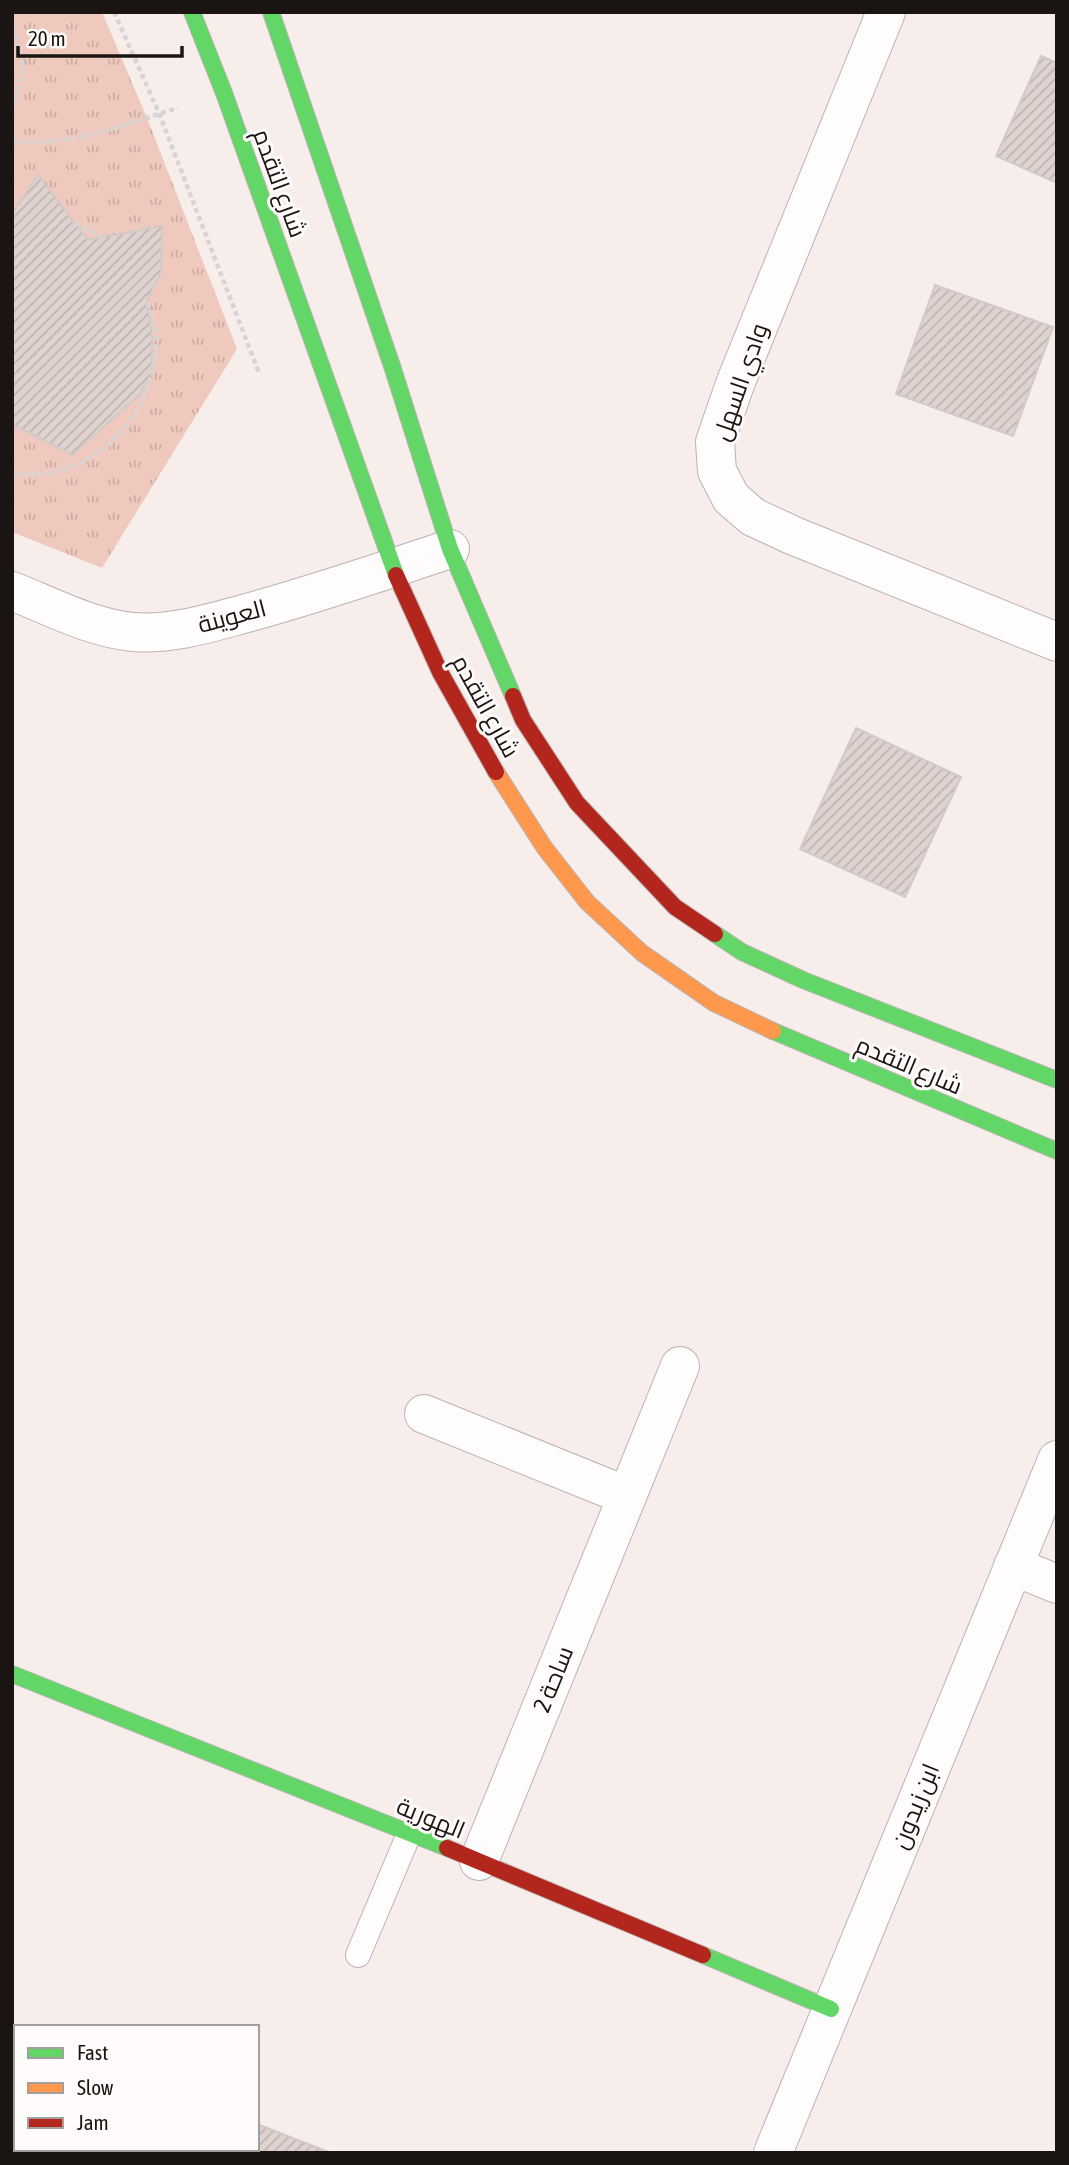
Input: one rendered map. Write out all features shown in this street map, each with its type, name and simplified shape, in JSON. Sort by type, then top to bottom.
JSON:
[{"type":"street","name":"شارع التقدم","points":[[192,12],[224,93],[393,568],[440,672],[481,749],[544,847],[587,902],[642,953],[714,1003],[790,1039],[1057,1151]]},
{"type":"street","name":"شارع التقدم","points":[[271,12],[393,369],[450,549],[523,720],[577,803],[675,907],[742,952],[803,980],[1057,1080]]},
{"type":"street","name":"وادي السهل","points":[[886,12],[735,384],[715,442],[717,471],[730,498],[753,517],[1057,642]]},
{"type":"street","name":"العوينة","points":[[12,591],[92,623],[131,632],[160,632],[191,628],[278,604],[450,549]]},
{"type":"street","name":"ساحة 2","points":[[479,1861],[680,1366]]},
{"type":"street","points":[[424,1414],[627,1496]]},
{"type":"street","name":"ابن زيدون","points":[[773,2153],[1057,1460]]},
{"type":"street","points":[[1013,1566],[1057,1584]]},
{"type":"street","name":"الهورية","points":[[12,1674],[479,1861],[831,2009]]},
{"type":"lane","points":[[358,1955],[409,1834]]},
{"type":"path","points":[[114,12],[159,113],[259,373]]},
{"type":"path","points":[[12,28],[22,61],[20,90],[12,108]]},
{"type":"path","points":[[12,141],[37,144],[93,136],[224,93]]},
{"type":"path","points":[[75,223],[103,237]]},
{"type":"path","points":[[12,473],[24,475],[61,471],[94,456],[122,434],[141,404],[153,370],[156,334],[147,300]]},
{"type":"green space","points":[[12,12],[102,12],[147,118],[237,349],[102,568],[12,532]]},
{"type":"building","points":[[1041,56],[1057,63],[1057,183],[996,156]]},
{"type":"building","points":[[38,175],[88,240],[162,226],[161,273],[147,300],[152,339],[152,374],[140,394],[72,455],[12,424],[12,214]]},
{"type":"building","points":[[935,285],[1053,327],[1013,436],[896,394]]},
{"type":"building","points":[[856,728],[961,777],[905,897],[800,849]]},
{"type":"building","points":[[259,2125],[331,2153],[214,2153],[259,2151]]},
{"type":"traffic: fast","points":[[192,12],[224,93],[396,575]]},
{"type":"traffic: fast","points":[[271,12],[393,369],[450,549],[513,696]]},
{"type":"traffic: fast","points":[[715,934],[742,952],[803,980],[1057,1080]]},
{"type":"traffic: fast","points":[[773,1031],[1057,1151]]},
{"type":"traffic: fast","points":[[12,1674],[447,1848]]},
{"type":"traffic: fast","points":[[703,1955],[831,2009]]},
{"type":"traffic: slow","points":[[496,772],[544,847],[587,902],[642,953],[714,1003],[773,1031]]},
{"type":"traffic: jam","points":[[396,575],[440,672],[496,772]]},
{"type":"traffic: jam","points":[[513,696],[523,720],[577,803],[675,907],[715,934]]},
{"type":"traffic: jam","points":[[447,1848],[703,1955]]}]
